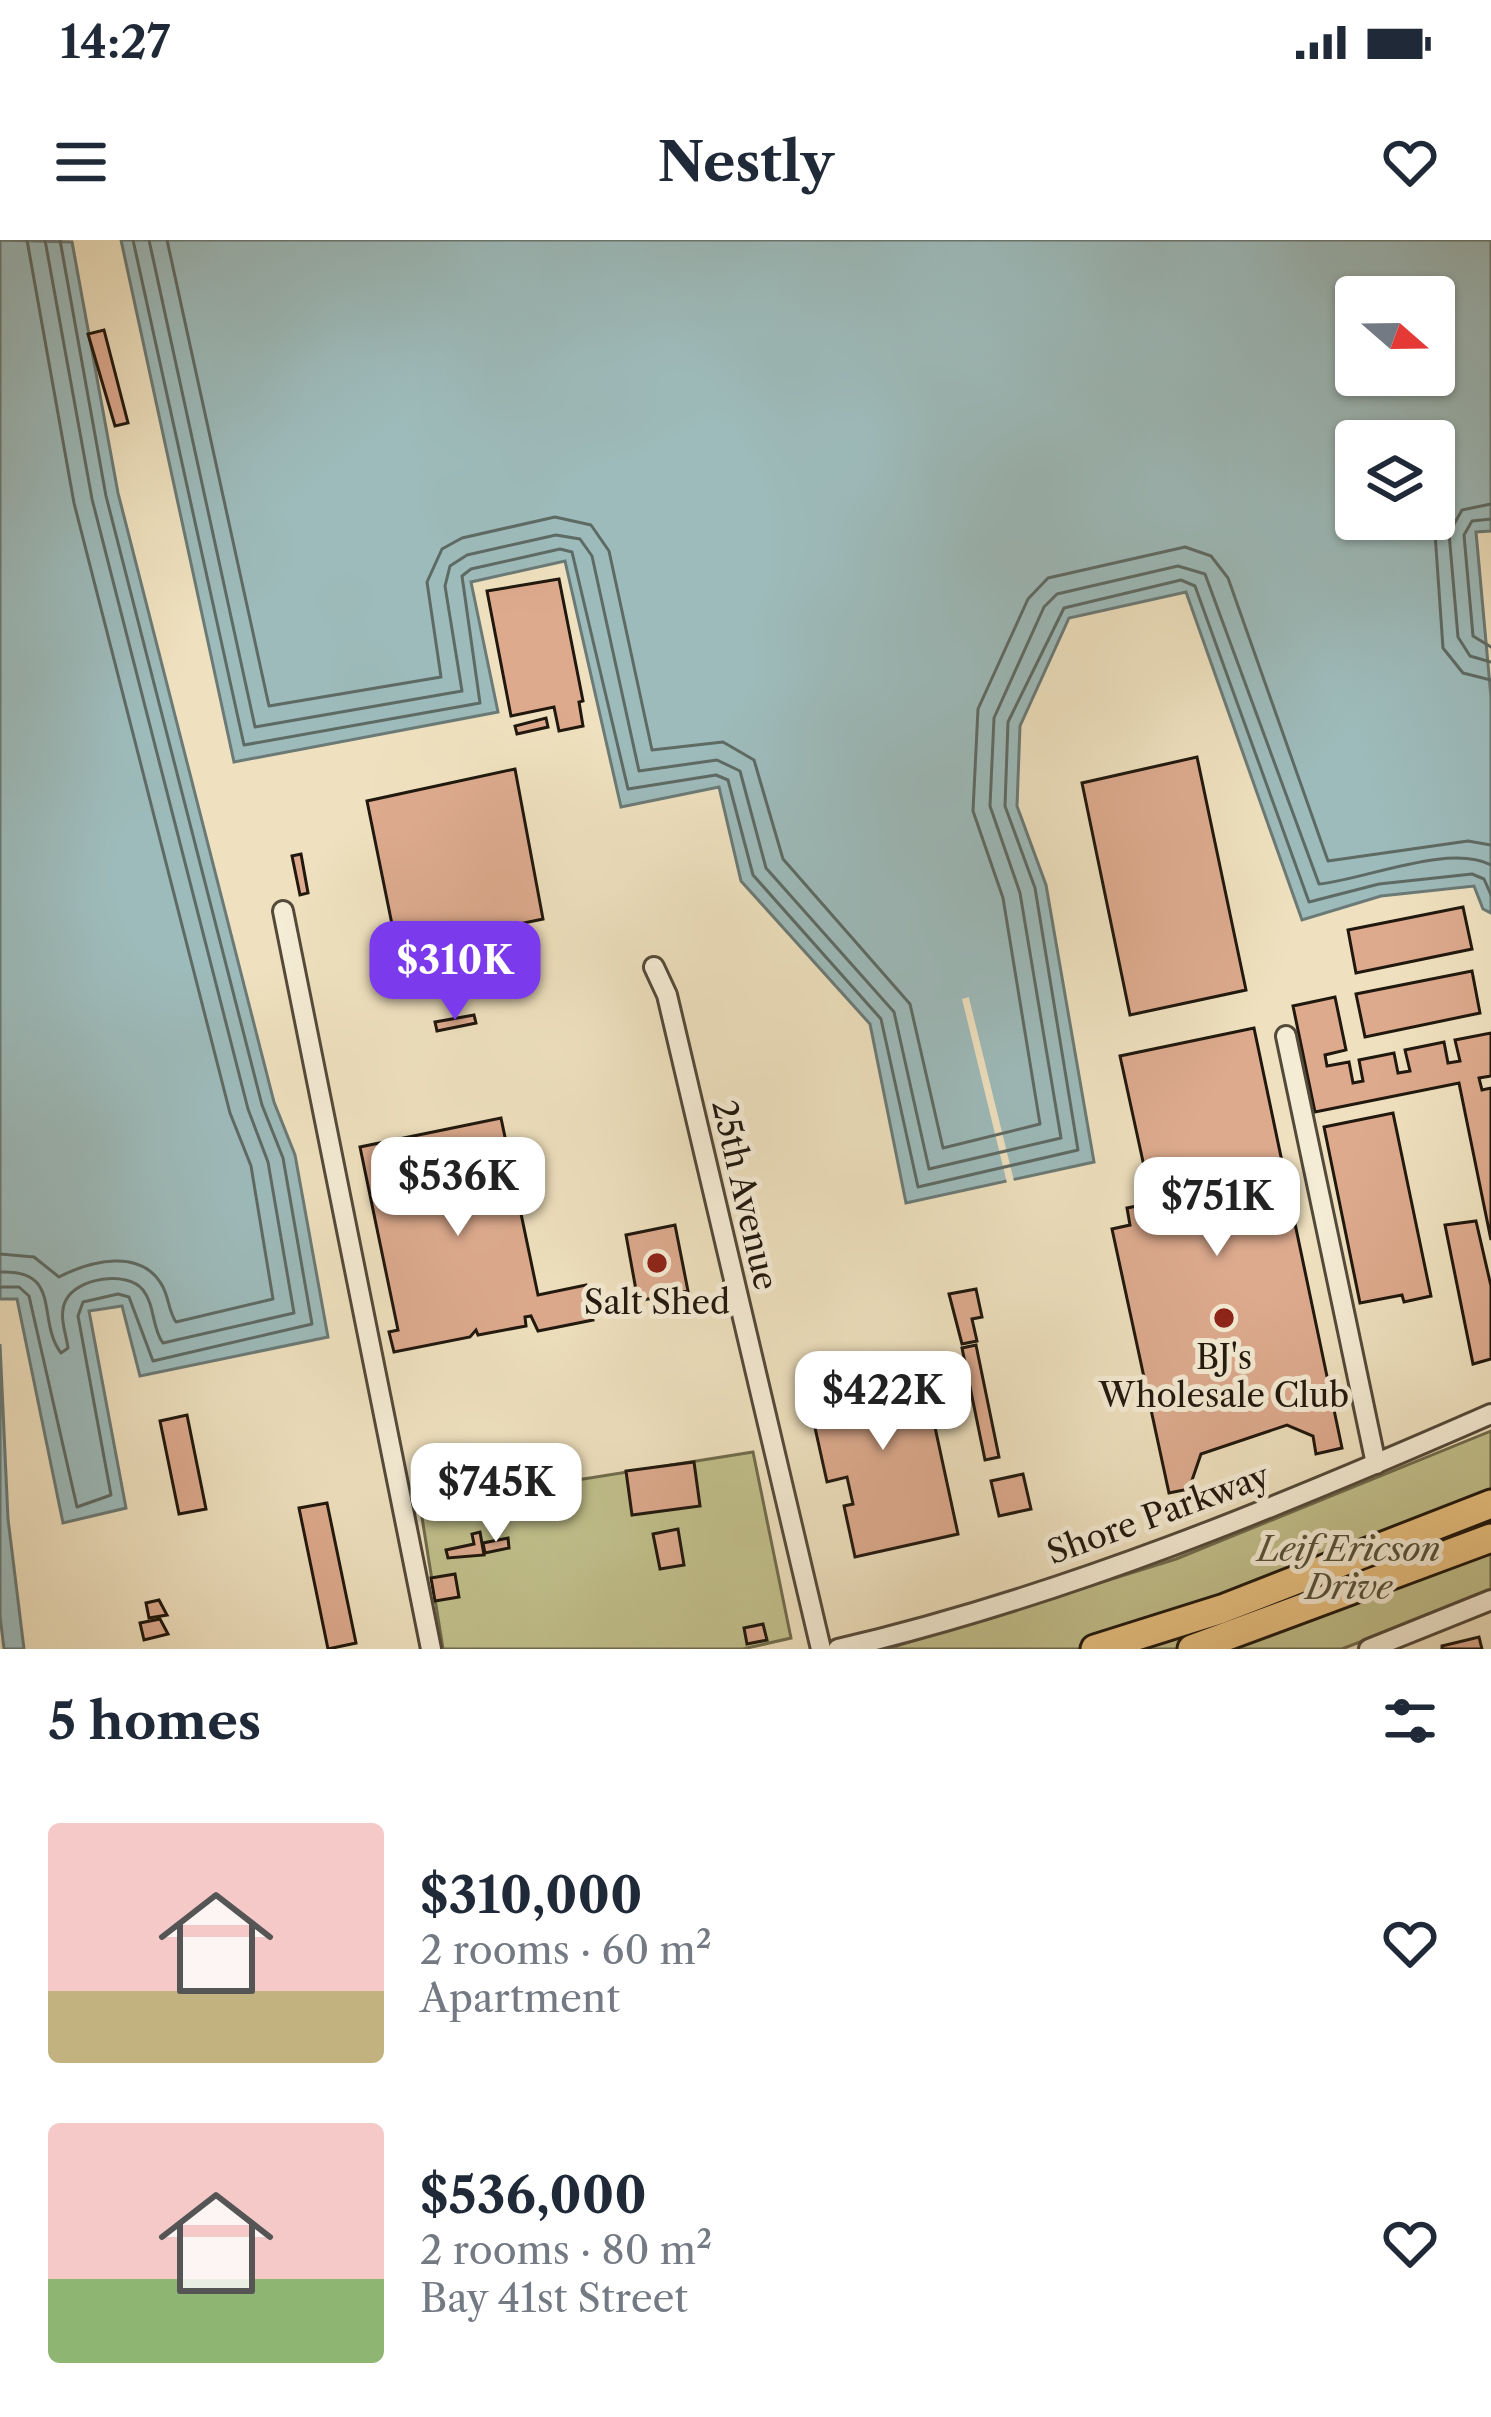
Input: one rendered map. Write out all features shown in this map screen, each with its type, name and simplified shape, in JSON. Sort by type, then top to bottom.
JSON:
[{"type":"highway","points":[[1095,1649],[1222,1609],[1491,1504]]},
{"type":"highway","points":[[1192,1649],[1491,1538]]},
{"type":"street","points":[[283,911],[431,1649]]},
{"type":"street","name":"25th Avenue","points":[[654,967],[667,995],[820,1649]]},
{"type":"street","points":[[1286,1036],[1376,1464]]},
{"type":"street","name":"Shore Parkway","points":[[838,1649],[1064,1581],[1376,1464],[1491,1414]]},
{"type":"street","points":[[1369,1649],[1491,1600]]},
{"type":"green space","name":"Leif Ericson Drive","points":[[1491,1431],[1491,1591],[1342,1649],[887,1649],[1176,1559]]},
{"type":"green space","points":[[753,1452],[791,1638],[743,1649],[443,1649],[420,1505]]},
{"type":"water","points":[[0,240],[72,242],[118,493],[274,1102],[295,1155],[328,1337],[140,1376],[122,1306],[89,1311],[126,1508],[63,1523],[17,1299],[0,1299]]},
{"type":"water","points":[[121,240],[1491,240],[1491,531],[1476,532],[1491,697],[1491,913],[1483,909],[1474,886],[1381,896],[1302,920],[1186,592],[1069,618],[1020,726],[1017,806],[1046,885],[1094,1162],[906,1203],[870,1024],[741,881],[719,787],[621,807],[565,561],[471,582],[498,712],[234,762]]},
{"type":"water","points":[[0,1344],[8,1519],[24,1649],[4,1649],[0,1616]]},
{"type":"pier","points":[[969,997],[1015,1185],[1008,1187],[962,999]]},
{"type":"building","points":[[104,330],[128,423],[115,426],[88,334]]},
{"type":"building","points":[[559,579],[583,701],[579,702],[583,726],[559,731],[554,707],[511,716],[487,591]]},
{"type":"building","points":[[546,718],[548,727],[517,734],[515,726]]},
{"type":"building","points":[[1197,757],[1246,990],[1130,1015],[1082,783]]},
{"type":"building","points":[[515,769],[543,919],[397,949],[367,801]]},
{"type":"building","points":[[301,854],[308,893],[300,895],[292,856]]},
{"type":"building","points":[[1463,907],[1472,949],[1356,973],[1348,930]]},
{"type":"building","points":[[1472,971],[1480,1013],[1365,1037],[1356,994]]},
{"type":"building","points":[[1335,997],[1346,1050],[1325,1055],[1327,1066],[1349,1062],[1353,1083],[1363,1081],[1359,1060],[1394,1053],[1398,1073],[1410,1071],[1405,1050],[1444,1042],[1448,1063],[1460,1061],[1455,1040],[1491,1033],[1491,1076],[1479,1078],[1482,1090],[1491,1088],[1491,1240],[1459,1083],[1315,1112],[1293,1006]]},
{"type":"building","points":[[474,1015],[476,1023],[437,1031],[435,1022]]},
{"type":"building","name":"BJ's Wholesale Club","points":[[1254,1028],[1342,1448],[1316,1454],[1313,1436],[1287,1425],[1201,1454],[1189,1489],[1169,1493],[1112,1229],[1130,1225],[1127,1208],[1152,1203],[1120,1056]]},
{"type":"building","points":[[1393,1113],[1431,1296],[1404,1302],[1402,1295],[1360,1303],[1324,1127]]},
{"type":"building","points":[[501,1118],[538,1295],[586,1285],[593,1320],[538,1331],[531,1316],[525,1317],[526,1326],[478,1335],[476,1330],[470,1337],[394,1352],[389,1332],[398,1330],[360,1147]]},
{"type":"building","points":[[1476,1221],[1491,1286],[1491,1359],[1473,1364],[1445,1225]]},
{"type":"building","name":"Salt Shed","points":[[675,1225],[688,1291],[638,1301],[626,1235]]},
{"type":"building","points":[[976,1289],[982,1317],[972,1319],[977,1341],[962,1344],[949,1294]]},
{"type":"building","points":[[976,1345],[999,1457],[985,1460],[962,1348]]},
{"type":"building","points":[[919,1353],[958,1534],[855,1557],[844,1506],[853,1504],[847,1477],[827,1482],[804,1378]]},
{"type":"building","points":[[187,1415],[206,1509],[179,1514],[160,1421]]},
{"type":"building","points":[[694,1462],[700,1506],[632,1515],[626,1471]]},
{"type":"building","points":[[1023,1474],[1031,1509],[999,1516],[991,1481]]},
{"type":"building","points":[[504,1491],[507,1508],[473,1513],[470,1496]]},
{"type":"building","points":[[327,1503],[356,1643],[328,1649],[299,1508]]},
{"type":"building","points":[[678,1529],[684,1565],[660,1569],[653,1534]]},
{"type":"building","points":[[480,1532],[484,1555],[448,1558],[446,1550],[474,1544],[472,1534]]},
{"type":"building","points":[[508,1538],[509,1548],[485,1553],[483,1543]]},
{"type":"building","points":[[455,1574],[459,1597],[435,1601],[431,1578]]},
{"type":"building","points":[[159,1600],[167,1615],[149,1618],[146,1603]]},
{"type":"building","points":[[160,1619],[168,1634],[144,1640],[140,1623]]},
{"type":"building","points":[[763,1624],[767,1640],[747,1644],[744,1628]]},
{"type":"building","points":[[1479,1637],[1482,1649],[1442,1649],[1442,1646]]},
{"type":"place","name":"Salt Shed","points":[[657,1263]]},
{"type":"place","name":"BJ's Wholesale Club","points":[[1224,1318]]}]
